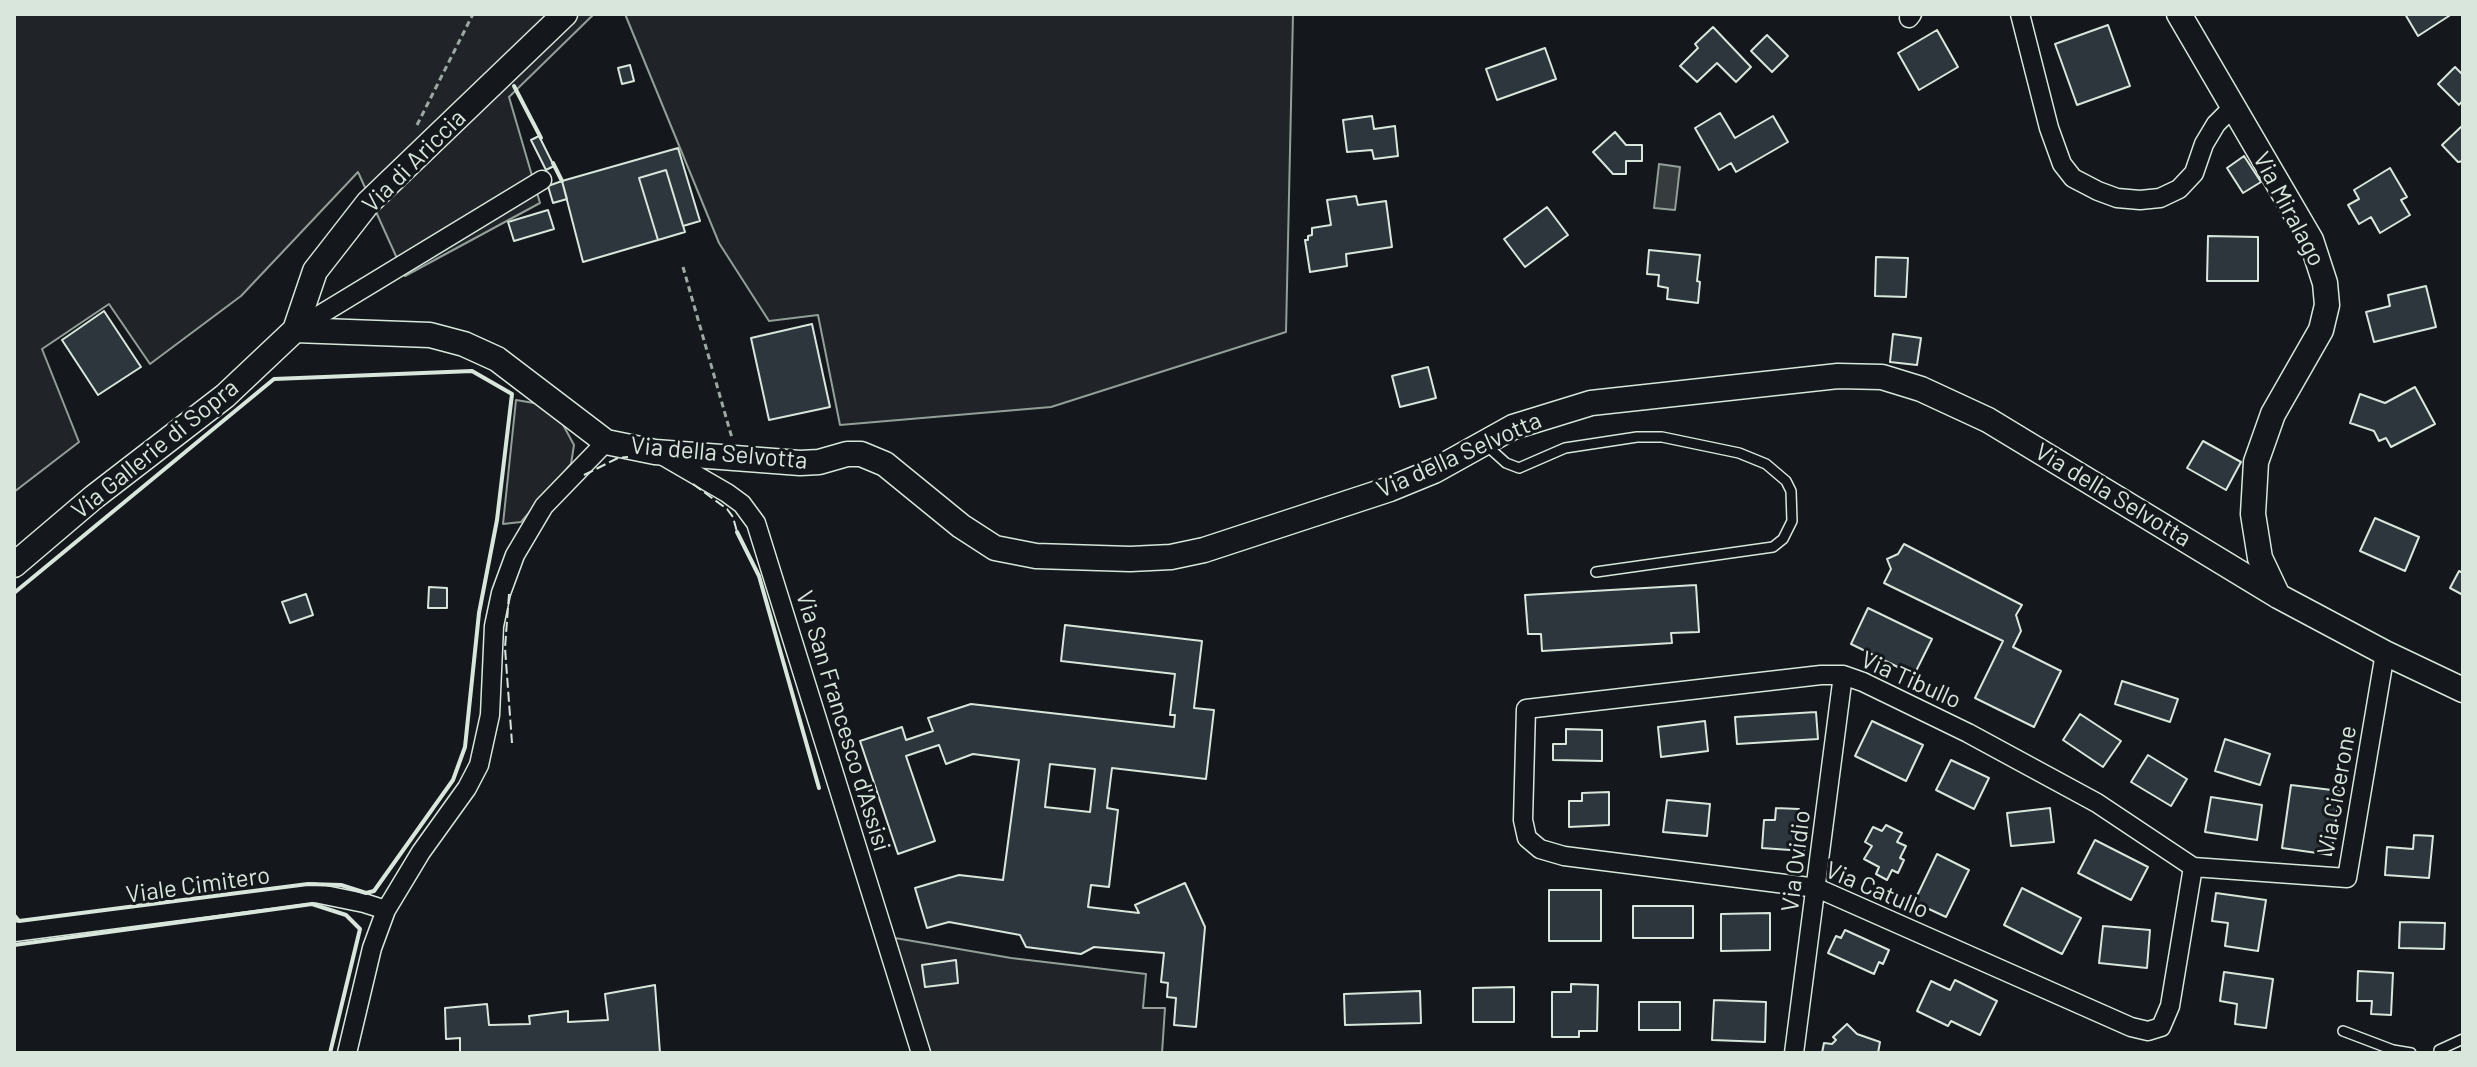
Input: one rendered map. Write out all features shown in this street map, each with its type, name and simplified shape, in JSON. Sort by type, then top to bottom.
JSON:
[{"type":"street","name":"Via di Ariccia","points":[[295,330],[315,271],[368,203],[565,14]]},
{"type":"street","points":[[2020,14],[2049,128],[2062,164],[2073,178],[2098,191],[2117,198],[2140,200],[2160,198],[2179,189],[2194,173],[2204,144],[2216,124],[2233,107]]},
{"type":"street","name":"Via Miralago","points":[[2179,14],[2311,240],[2327,294],[2321,330],[2273,414],[2256,462],[2253,486],[2255,529],[2260,558],[2278,596]]},
{"type":"street","points":[[295,330],[542,180]]},
{"type":"street","points":[[295,330],[430,335],[464,344],[497,359],[606,442],[544,506],[521,541],[497,608],[489,724],[479,765],[386,910],[372,948],[347,1053]]},
{"type":"street","name":"Via Gallerie di Sopra","points":[[14,565],[94,497],[225,396],[295,330]]},
{"type":"street","name":"Via della Selvotta","points":[[606,442],[655,452],[809,463],[861,454],[885,464],[961,526],[995,548],[1036,556],[1171,557],[1204,550],[1390,489],[1434,471],[1535,419],[1606,400],[1838,376],[1882,377],[1921,389],[1988,420],[2278,596],[2385,653],[2462,687]]},
{"type":"street","name":"Via San Francesco d'Assisi","points":[[655,452],[727,493],[742,504],[756,523],[921,1053]]},
{"type":"street","name":"Via Cicerone","points":[[2193,867],[2347,878],[2385,653]]},
{"type":"street","name":"Via Tibullo","points":[[1526,709],[1843,675],[1968,733],[2067,786],[2193,867]]},
{"type":"street","name":"Via Ovidio","points":[[1794,1053],[1843,675]]},
{"type":"street","name":"Via Catullo","points":[[1526,709],[1523,825],[1527,838],[1535,846],[1564,856],[1817,888],[2131,1027],[2148,1031],[2158,1029],[2164,1022],[2170,1006],[2193,867]]},
{"type":"street","name":"Viale Cimitero","points":[[14,932],[315,893],[386,910]]},
{"type":"lane","points":[[1484,443],[1506,463],[1519,468],[1565,448],[1637,437],[1662,437],[1739,453],[1776,471],[1791,491],[1792,521],[1783,539],[1773,547],[1596,572]]},
{"type":"lane","points":[[2343,1031],[2393,1050],[2411,1053]]},
{"type":"lane","points":[[2437,1052],[2463,1039]]},
{"type":"path","points":[[412,135],[473,14]]},
{"type":"path","points":[[683,267],[738,458]]},
{"type":"shaded area","points":[[14,14],[594,14],[509,97],[540,203],[405,276],[358,172],[241,296],[150,364],[109,304],[42,349],[79,442],[14,492]]},
{"type":"shaded area","points":[[625,14],[1293,14],[1286,332],[1051,407],[840,425],[818,315],[769,321],[719,243]]},
{"type":"shaded area","points":[[1659,164],[1680,167],[1675,210],[1654,208]]},
{"type":"shaded area","points":[[516,400],[540,404],[561,421],[574,445],[571,464],[521,522],[503,524]]},
{"type":"shaded area","points":[[895,938],[1011,958],[1146,974],[1143,1008],[1165,1008],[1162,1053],[929,1053]]},
{"type":"building","points":[[2405,14],[2452,14],[2418,36]]},
{"type":"building","points":[[2108,25],[2130,86],[2077,105],[2055,44]]},
{"type":"building","points":[[1713,27],[1751,67],[1736,82],[1717,63],[1697,82],[1680,66],[1698,48],[1695,44]]},
{"type":"building","points":[[1937,30],[1958,67],[1919,90],[1898,53]]},
{"type":"building","points":[[1767,35],[1788,56],[1772,72],[1751,51]]},
{"type":"building","points":[[1545,48],[1556,79],[1497,100],[1486,69]]},
{"type":"building","points":[[630,65],[634,81],[622,84],[618,68]]},
{"type":"building","points":[[2455,67],[2463,75],[2463,100],[2459,105],[2438,84]]},
{"type":"building","points":[[1720,113],[1735,138],[1773,116],[1788,142],[1736,172],[1731,163],[1719,170],[1695,128]]},
{"type":"building","points":[[1372,116],[1374,129],[1395,126],[1398,156],[1374,159],[1372,150],[1347,152],[1343,120]]},
{"type":"building","points":[[2463,125],[2463,161],[2458,162],[2442,145]]},
{"type":"building","points":[[1615,132],[1626,145],[1642,145],[1642,161],[1626,161],[1626,174],[1613,174],[1593,152]]},
{"type":"building","points":[[539,136],[554,166],[546,170],[531,140]]},
{"type":"building","points":[[678,148],[700,221],[683,226],[666,170],[639,178],[658,240],[583,262],[562,181]]},
{"type":"building","points":[[2244,156],[2261,182],[2243,193],[2227,168]]},
{"type":"building","points":[[2390,168],[2407,197],[2401,200],[2410,215],[2380,233],[2371,217],[2359,224],[2348,205],[2359,199],[2354,190]]},
{"type":"building","points":[[666,170],[685,232],[658,240],[639,178]]},
{"type":"building","points":[[562,181],[567,199],[553,203],[548,186]]},
{"type":"building","points":[[1356,196],[1358,205],[1386,201],[1392,247],[1346,254],[1347,266],[1310,272],[1305,240],[1312,235],[1312,228],[1331,225],[1327,200]]},
{"type":"building","points":[[1547,207],[1568,235],[1525,267],[1504,239]]},
{"type":"building","points":[[548,210],[554,229],[514,241],[508,222]]},
{"type":"building","points":[[2208,236],[2258,237],[2258,281],[2207,281]]},
{"type":"building","points":[[1649,250],[1700,255],[1698,303],[1667,299],[1668,288],[1658,286],[1659,275],[1647,274]]},
{"type":"building","points":[[1876,257],[1908,258],[1906,297],[1875,296]]},
{"type":"building","points":[[2426,286],[2436,327],[2374,342],[2366,312],[2390,306],[2388,295]]},
{"type":"building","points":[[104,311],[141,367],[98,395],[62,340]]},
{"type":"building","points":[[812,324],[830,407],[769,420],[751,338]]},
{"type":"building","points":[[1893,334],[1921,338],[1917,365],[1890,362]]},
{"type":"building","points":[[1428,367],[1436,398],[1400,407],[1392,376]]},
{"type":"building","points":[[2415,387],[2435,424],[2391,447],[2386,438],[2379,441],[2374,431],[2350,423],[2360,394],[2385,403]]},
{"type":"building","points":[[2203,441],[2241,462],[2226,490],[2187,468]]},
{"type":"building","points":[[2375,518],[2419,537],[2405,571],[2360,551]]},
{"type":"building","points":[[1904,544],[2022,605],[2016,615],[2021,631],[2013,647],[2061,671],[2034,727],[1975,698],[2003,641],[1884,583],[1891,569],[1887,559],[1898,554]]},
{"type":"building","points":[[2459,571],[2463,573],[2463,595],[2450,588]]},
{"type":"building","points":[[1696,585],[1699,632],[1671,633],[1672,643],[1542,651],[1541,634],[1528,634],[1525,595]]},
{"type":"building","points":[[429,587],[447,588],[447,608],[428,608]]},
{"type":"building","points":[[306,594],[313,615],[290,623],[282,602]]},
{"type":"building","points":[[1868,608],[1932,639],[1914,675],[1851,644]]},
{"type":"building","points":[[1065,625],[1202,641],[1194,708],[1214,710],[1206,779],[1112,768],[1107,808],[1118,810],[1109,887],[1091,885],[1088,907],[1139,913],[1135,905],[1185,883],[1205,927],[1196,1027],[1174,1025],[1176,998],[1167,997],[1168,983],[1161,982],[1164,953],[1094,947],[1081,954],[1026,947],[1020,935],[949,922],[927,928],[915,888],[959,875],[1003,880],[1019,760],[973,754],[946,764],[939,745],[906,756],[935,841],[898,854],[860,741],[902,727],[906,740],[933,731],[928,718],[971,704],[1174,727],[1175,715],[1170,715],[1175,674],[1061,661]],"holes":[[[1050,764],[1095,769],[1090,812],[1045,807]]]},
{"type":"building","points":[[2122,681],[2178,699],[2170,722],[2115,704]]},
{"type":"building","points":[[1816,712],[1818,739],[1737,744],[1735,717]]},
{"type":"building","points":[[2080,714],[2121,741],[2103,767],[2063,740]]},
{"type":"building","points":[[1705,721],[1708,751],[1661,757],[1658,727]]},
{"type":"building","points":[[1872,721],[1923,745],[1906,781],[1855,756]]},
{"type":"building","points":[[1566,729],[1602,730],[1602,761],[1553,760],[1553,744],[1566,744]]},
{"type":"building","points":[[2225,739],[2270,754],[2260,785],[2215,771]]},
{"type":"building","points":[[2148,755],[2187,779],[2171,806],[2131,782]]},
{"type":"building","points":[[1951,760],[1989,778],[1974,809],[1936,790]]},
{"type":"building","points":[[2291,785],[2340,791],[2331,855],[2282,848]]},
{"type":"building","points":[[1609,792],[1609,825],[1569,827],[1569,801],[1582,801],[1582,793]]},
{"type":"building","points":[[2211,797],[2262,805],[2257,840],[2205,832]]},
{"type":"building","points":[[1667,800],[1710,804],[1707,836],[1663,832]]},
{"type":"building","points":[[1776,808],[1799,809],[1798,820],[1806,820],[1804,851],[1762,848],[1764,820],[1775,820]]},
{"type":"building","points":[[2050,808],[2054,842],[2011,846],[2007,813]]},
{"type":"building","points":[[1886,825],[1902,833],[1897,842],[1906,846],[1898,873],[1892,870],[1887,880],[1876,874],[1879,867],[1864,859],[1872,846],[1865,842],[1873,827],[1882,831]]},
{"type":"building","points":[[2414,835],[2433,836],[2429,878],[2385,875],[2387,847],[2413,849]]},
{"type":"building","points":[[2095,840],[2148,867],[2131,900],[2078,873]]},
{"type":"building","points":[[1937,854],[1969,870],[1946,917],[1914,902]]},
{"type":"building","points":[[2022,888],[2081,918],[2062,954],[2004,925]]},
{"type":"building","points":[[1549,890],[1601,890],[1601,941],[1549,941]]},
{"type":"building","points":[[2216,893],[2266,900],[2258,951],[2225,946],[2228,923],[2212,921]]},
{"type":"building","points":[[1633,906],[1693,906],[1693,938],[1633,938]]},
{"type":"building","points":[[1770,913],[1770,950],[1721,951],[1721,914]]},
{"type":"building","points":[[2400,922],[2445,923],[2444,949],[2399,948]]},
{"type":"building","points":[[2103,926],[2150,930],[2147,968],[2099,963]]},
{"type":"building","points":[[1845,930],[1889,950],[1874,974],[1828,953],[1836,936],[1841,938]]},
{"type":"building","points":[[956,960],[958,983],[925,987],[922,965]]},
{"type":"building","points":[[2358,971],[2393,973],[2391,1015],[2371,1014],[2372,1001],[2357,1001]]},
{"type":"building","points":[[2224,972],[2273,979],[2266,1028],[2235,1024],[2237,1004],[2220,1001]]},
{"type":"building","points":[[1955,980],[1997,1001],[1980,1035],[1951,1021],[1948,1026],[1917,1011],[1931,981],[1950,990]]},
{"type":"building","points":[[1571,984],[1598,985],[1597,1031],[1579,1031],[1579,1037],[1552,1037],[1552,992],[1571,992]]},
{"type":"building","points":[[655,985],[660,1053],[460,1053],[460,1038],[446,1039],[445,1008],[487,1004],[489,1025],[530,1024],[529,1016],[568,1011],[568,1022],[608,1020],[605,994]]},
{"type":"building","points":[[1514,987],[1514,1022],[1473,1022],[1473,988]]},
{"type":"building","points":[[1420,991],[1421,1023],[1345,1025],[1344,994]]},
{"type":"building","points":[[1714,1000],[1766,1002],[1765,1042],[1712,1040]]},
{"type":"building","points":[[1639,1002],[1680,1002],[1680,1030],[1639,1030]]},
{"type":"building","points":[[1847,1024],[1857,1034],[1880,1042],[1878,1053],[1822,1053],[1824,1043],[1832,1044],[1836,1040],[1833,1037]]},
{"type":"fence","points":[[584,475],[618,458],[628,457]]},
{"type":"fence","points":[[693,484],[727,509],[737,532]]},
{"type":"fence","points":[[509,594],[505,648],[512,743]]},
{"type":"wall","points":[[514,86],[541,138]]},
{"type":"wall","points":[[553,163],[562,181]]},
{"type":"wall","points":[[14,593],[274,379],[472,371],[512,394],[497,520],[479,613],[465,747],[453,780],[374,891],[366,893],[341,885],[308,884],[19,921],[14,915]]},
{"type":"wall","points":[[737,532],[759,576],[819,788]]},
{"type":"wall","points":[[14,945],[312,904],[346,915],[360,929],[330,1053]]}]
